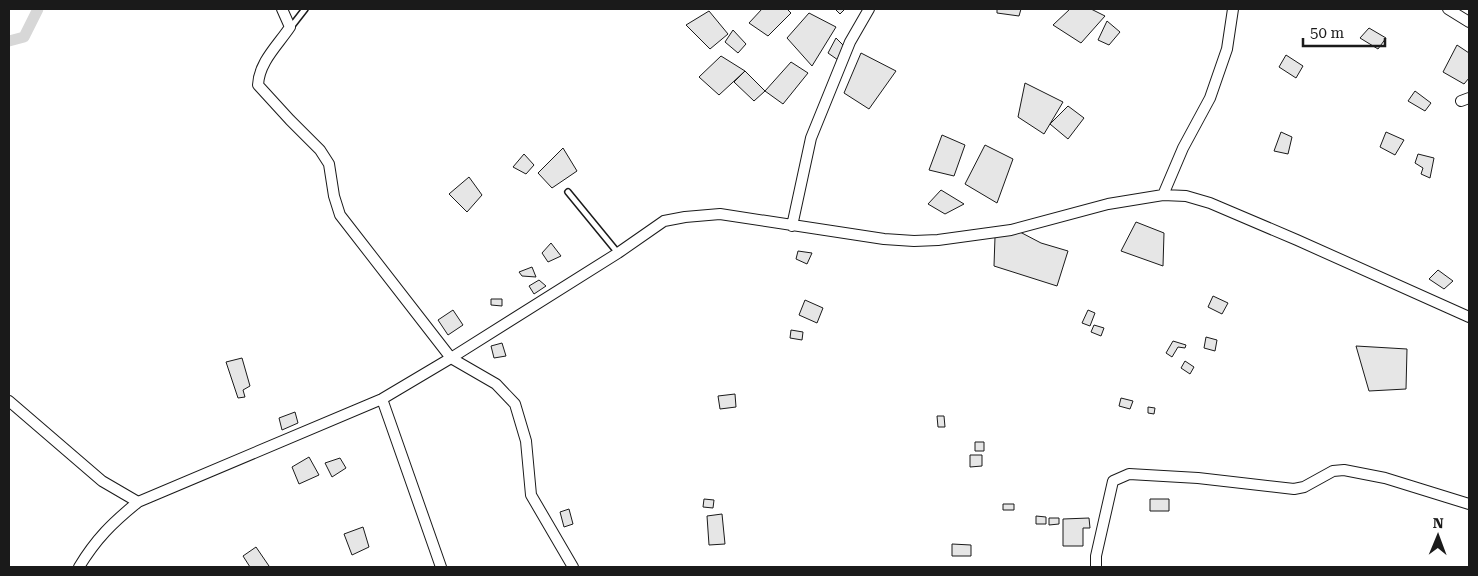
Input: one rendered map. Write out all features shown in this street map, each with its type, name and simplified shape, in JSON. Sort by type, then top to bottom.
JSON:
[{"type":"street","points":[[282,9],[290,27],[263,64],[258,77],[258,85],[320,150],[329,164],[334,196],[340,215],[452,358],[496,384],[515,404],[526,441],[531,495],[573,567]]},
{"type":"street","points":[[792,226],[811,138],[850,42],[869,9]]},
{"type":"street","points":[[1163,195],[1183,148],[1210,98],[1227,49],[1233,9]]},
{"type":"street","points":[[1448,9],[1469,22]]},
{"type":"street","points":[[79,567],[92,546],[113,522],[138,502],[382,399],[452,358],[618,253],[664,221],[686,217],[720,214],[792,226],[914,242],[1012,230],[1108,204],[1163,195],[1186,196],[1202,200],[1297,240],[1469,317]]},
{"type":"street","points":[[382,399],[441,567]]},
{"type":"street","points":[[9,402],[102,481],[138,502]]},
{"type":"street","points":[[1096,567],[1096,556],[1114,481],[1129,474],[1198,478],[1294,489],[1304,487],[1333,471],[1344,470],[1385,478],[1469,504]]},
{"type":"lane","points":[[290,27],[305,9]]},
{"type":"lane","points":[[568,192],[618,253]]},
{"type":"building","points":[[762,9],[787,9],[791,13],[768,36],[749,23]]},
{"type":"building","points":[[835,9],[845,9],[840,14]]},
{"type":"building","points":[[997,9],[1021,9],[1019,16],[997,13]]},
{"type":"building","points":[[1070,9],[1091,9],[1105,16],[1081,43],[1053,25]]},
{"type":"building","points":[[709,11],[728,34],[710,49],[686,25]]},
{"type":"building","points":[[809,13],[836,27],[812,66],[787,38]]},
{"type":"building","points":[[1107,21],[1120,32],[1109,45],[1098,40]]},
{"type":"building","points":[[1369,28],[1386,38],[1378,49],[1360,38]]},
{"type":"building","points":[[733,30],[746,44],[738,53],[725,42]]},
{"type":"building","points":[[836,38],[845,47],[838,60],[828,53]]},
{"type":"building","points":[[1457,45],[1469,53],[1469,78],[1464,84],[1443,72]]},
{"type":"building","points":[[861,53],[896,71],[869,109],[844,93]]},
{"type":"building","points":[[1286,55],[1303,66],[1296,78],[1279,67]]},
{"type":"building","points":[[721,56],[745,71],[719,95],[699,77]]},
{"type":"building","points":[[791,62],[808,73],[783,104],[765,91]]},
{"type":"building","points":[[745,71],[765,91],[754,101],[734,82]]},
{"type":"building","points":[[1025,83],[1063,102],[1044,134],[1018,117]]},
{"type":"building","points":[[1415,91],[1431,103],[1425,111],[1408,101]]},
{"type":"building","points":[[1068,106],[1084,118],[1068,139],[1050,124]]},
{"type":"building","points":[[1281,132],[1292,137],[1288,154],[1274,151]]},
{"type":"building","points":[[1386,132],[1404,140],[1395,155],[1380,147]]},
{"type":"building","points":[[942,135],[965,145],[954,176],[929,170]]},
{"type":"building","points":[[985,145],[1013,159],[997,203],[965,184]]},
{"type":"building","points":[[563,148],[577,171],[552,188],[538,173]]},
{"type":"building","points":[[524,154],[534,165],[526,174],[513,167]]},
{"type":"building","points":[[1418,154],[1434,158],[1430,178],[1421,174],[1423,168],[1415,163]]},
{"type":"building","points":[[469,177],[482,195],[467,212],[449,194]]},
{"type":"building","points":[[941,190],[964,204],[945,214],[928,204]]},
{"type":"building","points":[[1136,222],[1164,233],[1163,266],[1121,251]]},
{"type":"building","points":[[1020,232],[1041,243],[1068,251],[1057,286],[994,266],[995,237]]},
{"type":"building","points":[[551,243],[561,256],[548,262],[542,253]]},
{"type":"building","points":[[798,251],[812,253],[807,264],[796,259]]},
{"type":"building","points":[[532,267],[536,277],[522,276],[519,272]]},
{"type":"building","points":[[1438,270],[1453,281],[1444,289],[1429,279]]},
{"type":"building","points":[[539,280],[546,286],[534,294],[529,286]]},
{"type":"building","points":[[1213,296],[1228,303],[1222,314],[1208,307]]},
{"type":"building","points":[[491,299],[502,299],[502,306],[491,305]]},
{"type":"building","points":[[805,300],[823,308],[817,323],[799,315]]},
{"type":"building","points":[[453,310],[463,325],[448,335],[438,320]]},
{"type":"building","points":[[1088,310],[1095,313],[1090,326],[1082,323]]},
{"type":"building","points":[[1094,325],[1104,328],[1101,336],[1091,332]]},
{"type":"building","points":[[791,330],[803,332],[802,340],[790,338]]},
{"type":"building","points":[[1206,337],[1217,340],[1215,351],[1204,348]]},
{"type":"building","points":[[1173,341],[1186,345],[1185,348],[1178,347],[1172,357],[1166,353]]},
{"type":"building","points":[[502,343],[506,356],[494,358],[491,346]]},
{"type":"building","points":[[1356,346],[1407,349],[1406,389],[1369,391]]},
{"type":"building","points":[[242,358],[250,386],[243,390],[245,397],[238,398],[226,362]]},
{"type":"building","points":[[1185,361],[1194,367],[1190,374],[1181,368]]},
{"type":"building","points":[[735,394],[736,407],[720,409],[718,396]]},
{"type":"building","points":[[1121,398],[1133,401],[1130,409],[1119,406]]},
{"type":"building","points":[[1148,407],[1155,408],[1154,414],[1148,413]]},
{"type":"building","points":[[295,412],[298,423],[282,430],[279,418]]},
{"type":"building","points":[[937,416],[944,416],[945,427],[938,427]]},
{"type":"building","points":[[975,442],[984,442],[984,451],[975,451]]},
{"type":"building","points":[[970,455],[982,455],[982,466],[970,467]]},
{"type":"building","points":[[309,457],[319,475],[299,484],[292,467]]},
{"type":"building","points":[[340,458],[346,468],[332,477],[325,463]]},
{"type":"building","points":[[704,499],[714,500],[713,508],[703,507]]},
{"type":"building","points":[[1150,499],[1169,499],[1169,511],[1150,511]]},
{"type":"building","points":[[1003,504],[1014,504],[1014,510],[1003,510]]},
{"type":"building","points":[[569,509],[573,524],[564,527],[560,512]]},
{"type":"building","points":[[722,514],[725,544],[709,545],[707,516]]},
{"type":"building","points":[[1036,516],[1046,517],[1046,524],[1036,524]]},
{"type":"building","points":[[1049,518],[1059,518],[1059,524],[1049,525]]},
{"type":"building","points":[[1089,518],[1090,528],[1083,528],[1083,546],[1063,546],[1063,519]]},
{"type":"building","points":[[363,527],[369,547],[352,555],[344,534]]},
{"type":"building","points":[[952,544],[971,545],[971,556],[952,556]]},
{"type":"building","points":[[256,547],[269,566],[250,567],[243,556]]},
{"type":"waterway","points":[[9,41],[24,37],[38,9]]}]
